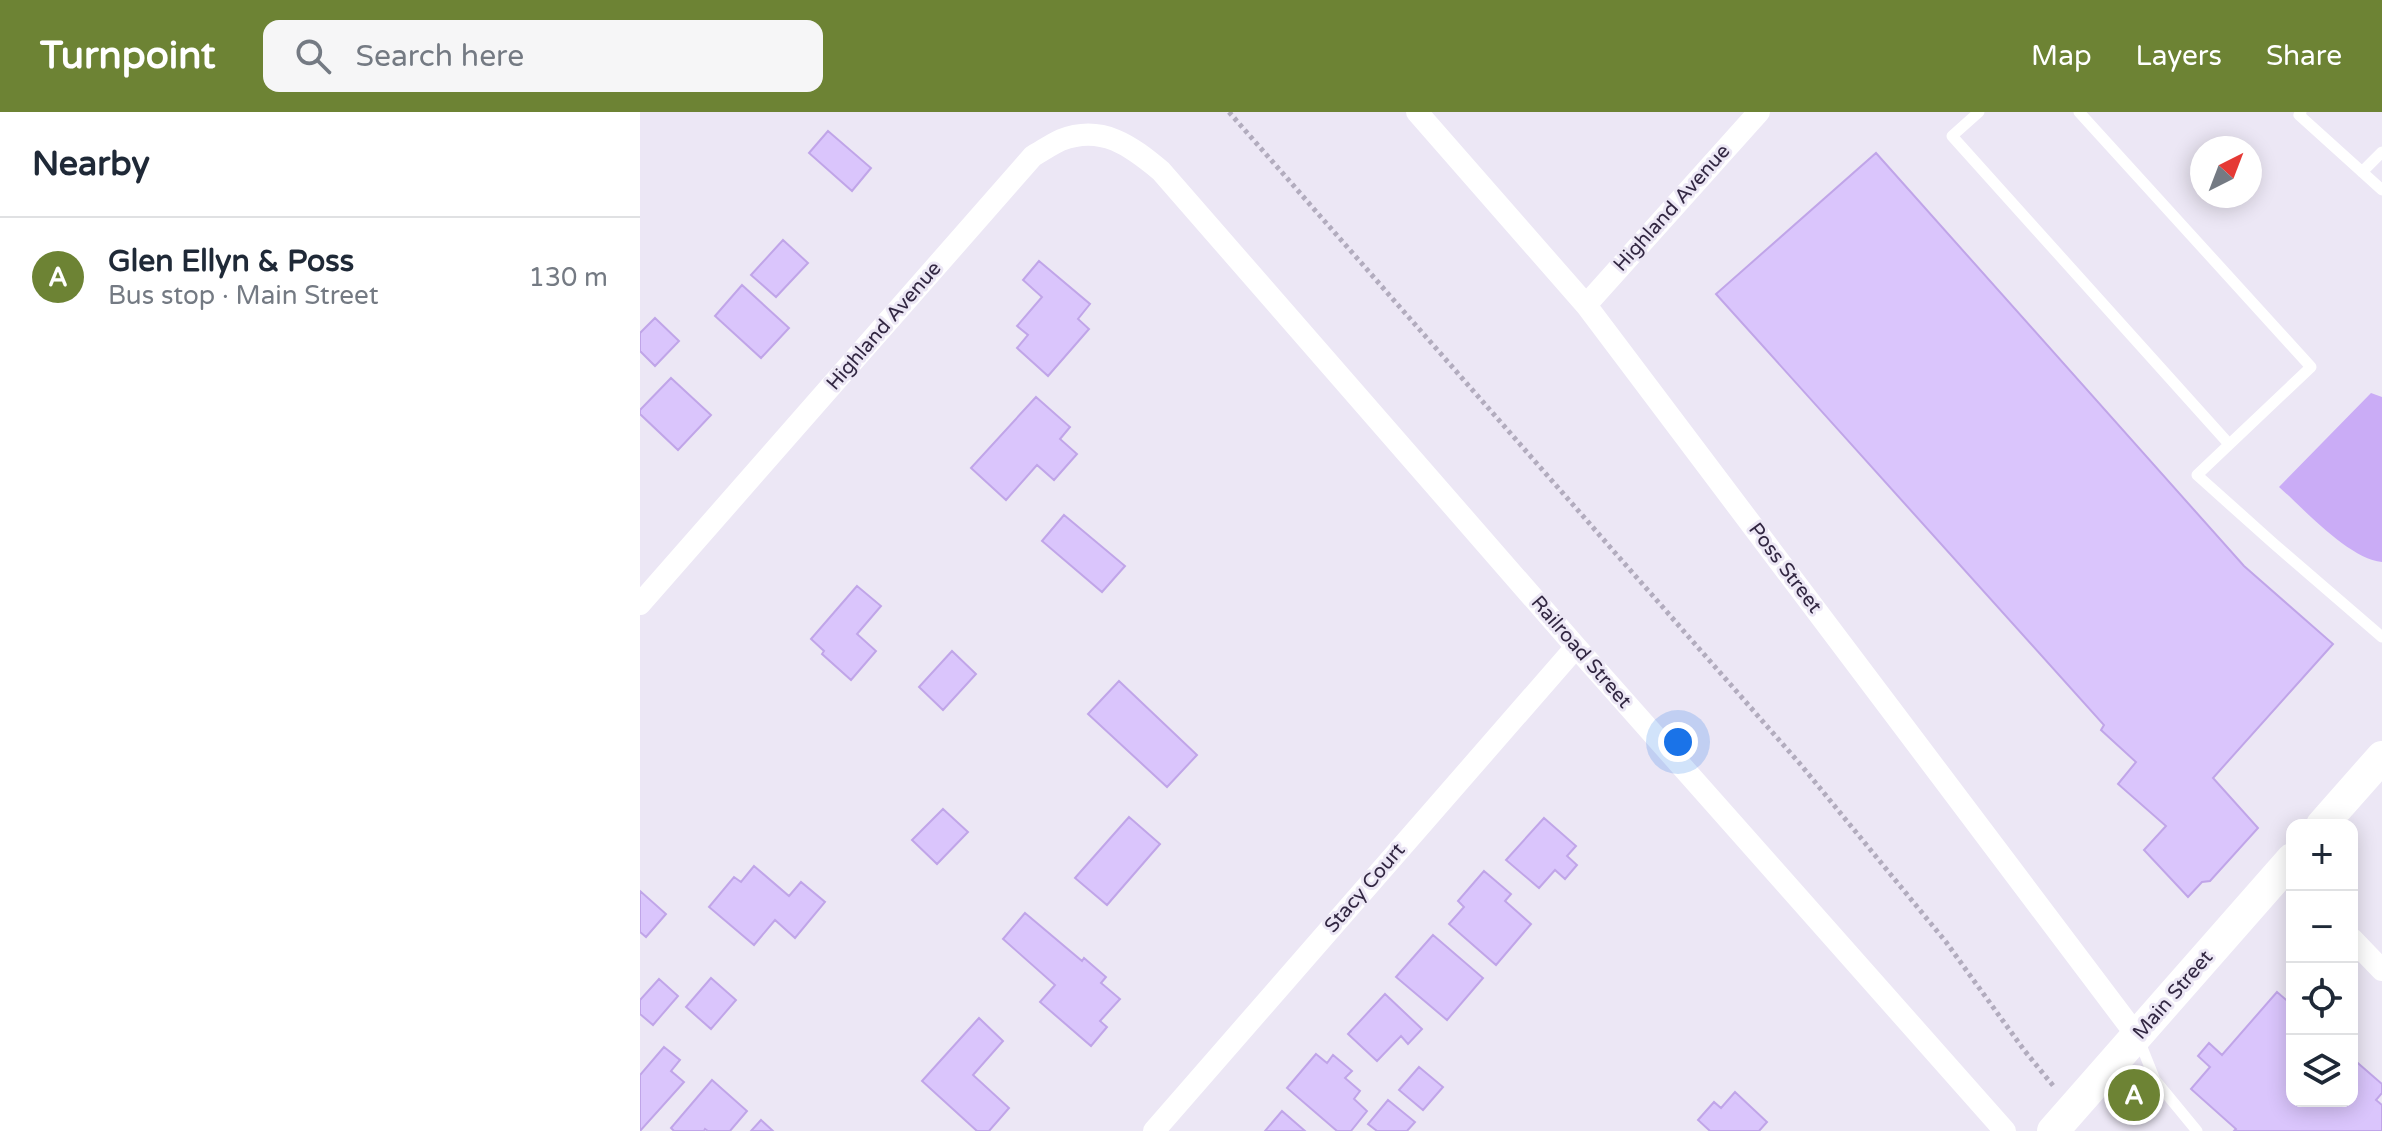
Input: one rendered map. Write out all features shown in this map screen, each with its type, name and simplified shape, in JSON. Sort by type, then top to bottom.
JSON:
[{"type":"street","name":"Poss Street","points":[[1417,112],[1586,305],[2137,1036]]},
{"type":"street","name":"Highland Avenue","points":[[1586,305],[1759,112]]},
{"type":"street","name":"Highland Avenue","points":[[640,604],[1033,156],[1063,139],[1093,134],[1112,138],[1136,150],[1161,171]]},
{"type":"street","name":"Railroad Street","points":[[1161,171],[1576,647],[2005,1131]]},
{"type":"street","name":"Stacy Court","points":[[1154,1131],[1576,647]]},
{"type":"street","points":[[2327,819],[2382,757]]},
{"type":"street","name":"Main Street","points":[[2053,1131],[2286,872]]},
{"type":"street","points":[[2358,945],[2382,970]]},
{"type":"lane","points":[[1979,112],[1952,136],[2229,444]]},
{"type":"lane","points":[[2079,112],[2311,367],[2197,475],[2382,637]]},
{"type":"lane","points":[[2301,112],[2299,115],[2382,190]]},
{"type":"lane","points":[[2362,172],[2382,152]]},
{"type":"lane","points":[[2137,1036],[2155,1080],[2197,1131]]},
{"type":"path","points":[[1229,112],[1801,765],[1946,942],[2051,1082]]},
{"type":"shaded area","points":[[2371,393],[2382,397],[2382,562],[2369,559],[2342,543],[2279,487]]},
{"type":"building","points":[[828,131],[871,168],[852,191],[809,153]]},
{"type":"building","points":[[1876,153],[2244,566],[2333,644],[2213,778],[2258,828],[2210,881],[2202,882],[2188,897],[2144,850],[2166,826],[2118,784],[2136,762],[2101,730],[2104,725],[1716,294]]},
{"type":"building","points":[[783,240],[808,263],[776,297],[751,275]]},
{"type":"building","points":[[1039,261],[1090,304],[1078,319],[1089,329],[1048,376],[1017,348],[1028,335],[1017,326],[1042,297],[1023,280]]},
{"type":"building","points":[[742,285],[789,328],[761,358],[715,316]]},
{"type":"building","points":[[655,318],[679,341],[655,366],[640,351],[640,333]]},
{"type":"building","points":[[671,378],[711,415],[678,450],[640,414],[640,410]]},
{"type":"building","points":[[1036,397],[1070,427],[1060,439],[1077,454],[1054,480],[1037,465],[1006,500],[971,468]]},
{"type":"building","points":[[1064,515],[1125,566],[1102,592],[1042,541]]},
{"type":"building","points":[[857,586],[881,606],[857,634],[876,651],[851,680],[822,654],[824,651],[811,639]]},
{"type":"building","points":[[952,651],[976,674],[943,710],[919,687]]},
{"type":"building","points":[[1119,681],[1197,755],[1167,787],[1088,714]]},
{"type":"building","points":[[943,809],[968,832],[937,864],[912,840]]},
{"type":"building","points":[[1129,817],[1160,844],[1107,905],[1075,878]]},
{"type":"building","points":[[1544,818],[1576,846],[1567,856],[1577,865],[1565,879],[1555,870],[1539,888],[1506,860]]},
{"type":"building","points":[[754,866],[789,896],[801,882],[825,902],[795,938],[775,920],[754,945],[709,907],[734,877],[741,882]]},
{"type":"building","points":[[1484,871],[1511,894],[1505,901],[1531,924],[1496,965],[1449,924],[1464,907],[1458,901]]},
{"type":"building","points":[[640,891],[666,914],[646,937],[640,932]]},
{"type":"building","points":[[1025,913],[1106,977],[1101,983],[1120,999],[1100,1021],[1107,1027],[1091,1046],[1040,1002],[1055,985],[1003,939]]},
{"type":"building","points":[[1433,935],[1483,978],[1447,1020],[1396,977]]},
{"type":"building","points":[[711,978],[736,1000],[711,1029],[686,1007]]},
{"type":"building","points":[[659,979],[678,996],[653,1025],[640,1014],[640,1000]]},
{"type":"building","points":[[2277,992],[2286,1000],[2286,1107],[2358,1107],[2358,1063],[2382,1084],[2382,1093],[2376,1100],[2382,1105],[2382,1131],[2234,1131],[2236,1129],[2191,1089],[2210,1067],[2198,1056],[2209,1043],[2222,1055]]},
{"type":"building","points":[[1385,994],[1422,1029],[1408,1044],[1401,1036],[1377,1061],[1348,1034]]},
{"type":"building","points":[[979,1018],[1003,1041],[973,1075],[1009,1108],[989,1131],[977,1131],[922,1081]]},
{"type":"building","points":[[664,1047],[680,1060],[671,1071],[684,1082],[640,1131],[640,1075]]},
{"type":"building","points":[[1316,1054],[1327,1063],[1333,1055],[1352,1071],[1345,1078],[1360,1091],[1354,1099],[1367,1111],[1351,1131],[1337,1131],[1287,1088]]},
{"type":"building","points":[[1419,1067],[1443,1087],[1423,1110],[1399,1090]]},
{"type":"building","points":[[712,1080],[747,1111],[730,1131],[674,1131],[671,1128]]},
{"type":"building","points":[[1735,1092],[1767,1122],[1759,1131],[1710,1131],[1698,1120],[1714,1102],[1721,1108]]},
{"type":"building","points":[[1388,1100],[1415,1122],[1407,1131],[1377,1131],[1368,1124]]},
{"type":"building","points":[[1282,1111],[1305,1131],[1265,1131]]},
{"type":"building","points":[[761,1120],[773,1131],[751,1131]]},
{"type":"place","name":"Glen Ellyn & Poss","points":[[2134,1095]]}]
